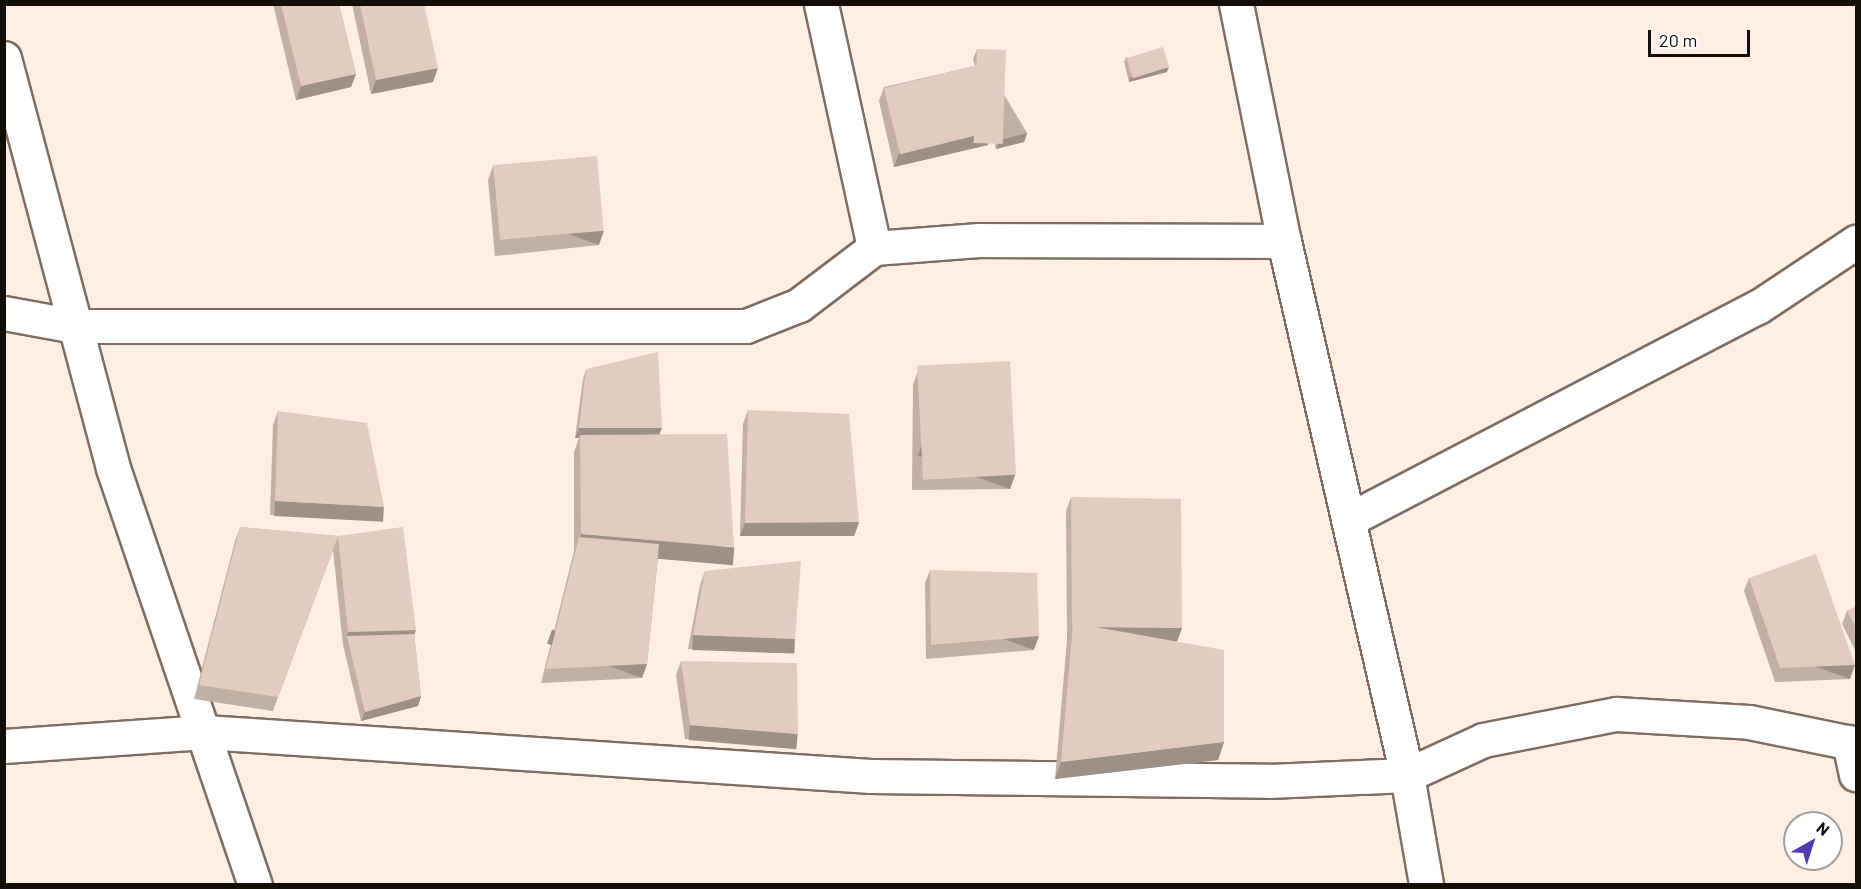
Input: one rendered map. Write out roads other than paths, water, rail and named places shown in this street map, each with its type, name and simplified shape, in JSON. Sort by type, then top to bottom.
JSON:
[{"type":"street","points":[[821,4],[874,248]]},
{"type":"street","points":[[1236,4],[1284,242],[1350,519],[1407,775],[1426,885]]},
{"type":"street","points":[[4,58],[113,468],[205,732],[255,885]]},
{"type":"street","points":[[4,313],[75,326],[746,326],[799,305],[874,248],[978,240],[1284,242]]},
{"type":"street","points":[[1350,519],[1758,307],[1857,242]]},
{"type":"street","points":[[4,746],[205,732],[871,776],[1269,781],[1407,775],[1483,740],[1616,714],[1749,722],[1853,743],[1857,774]]}]
